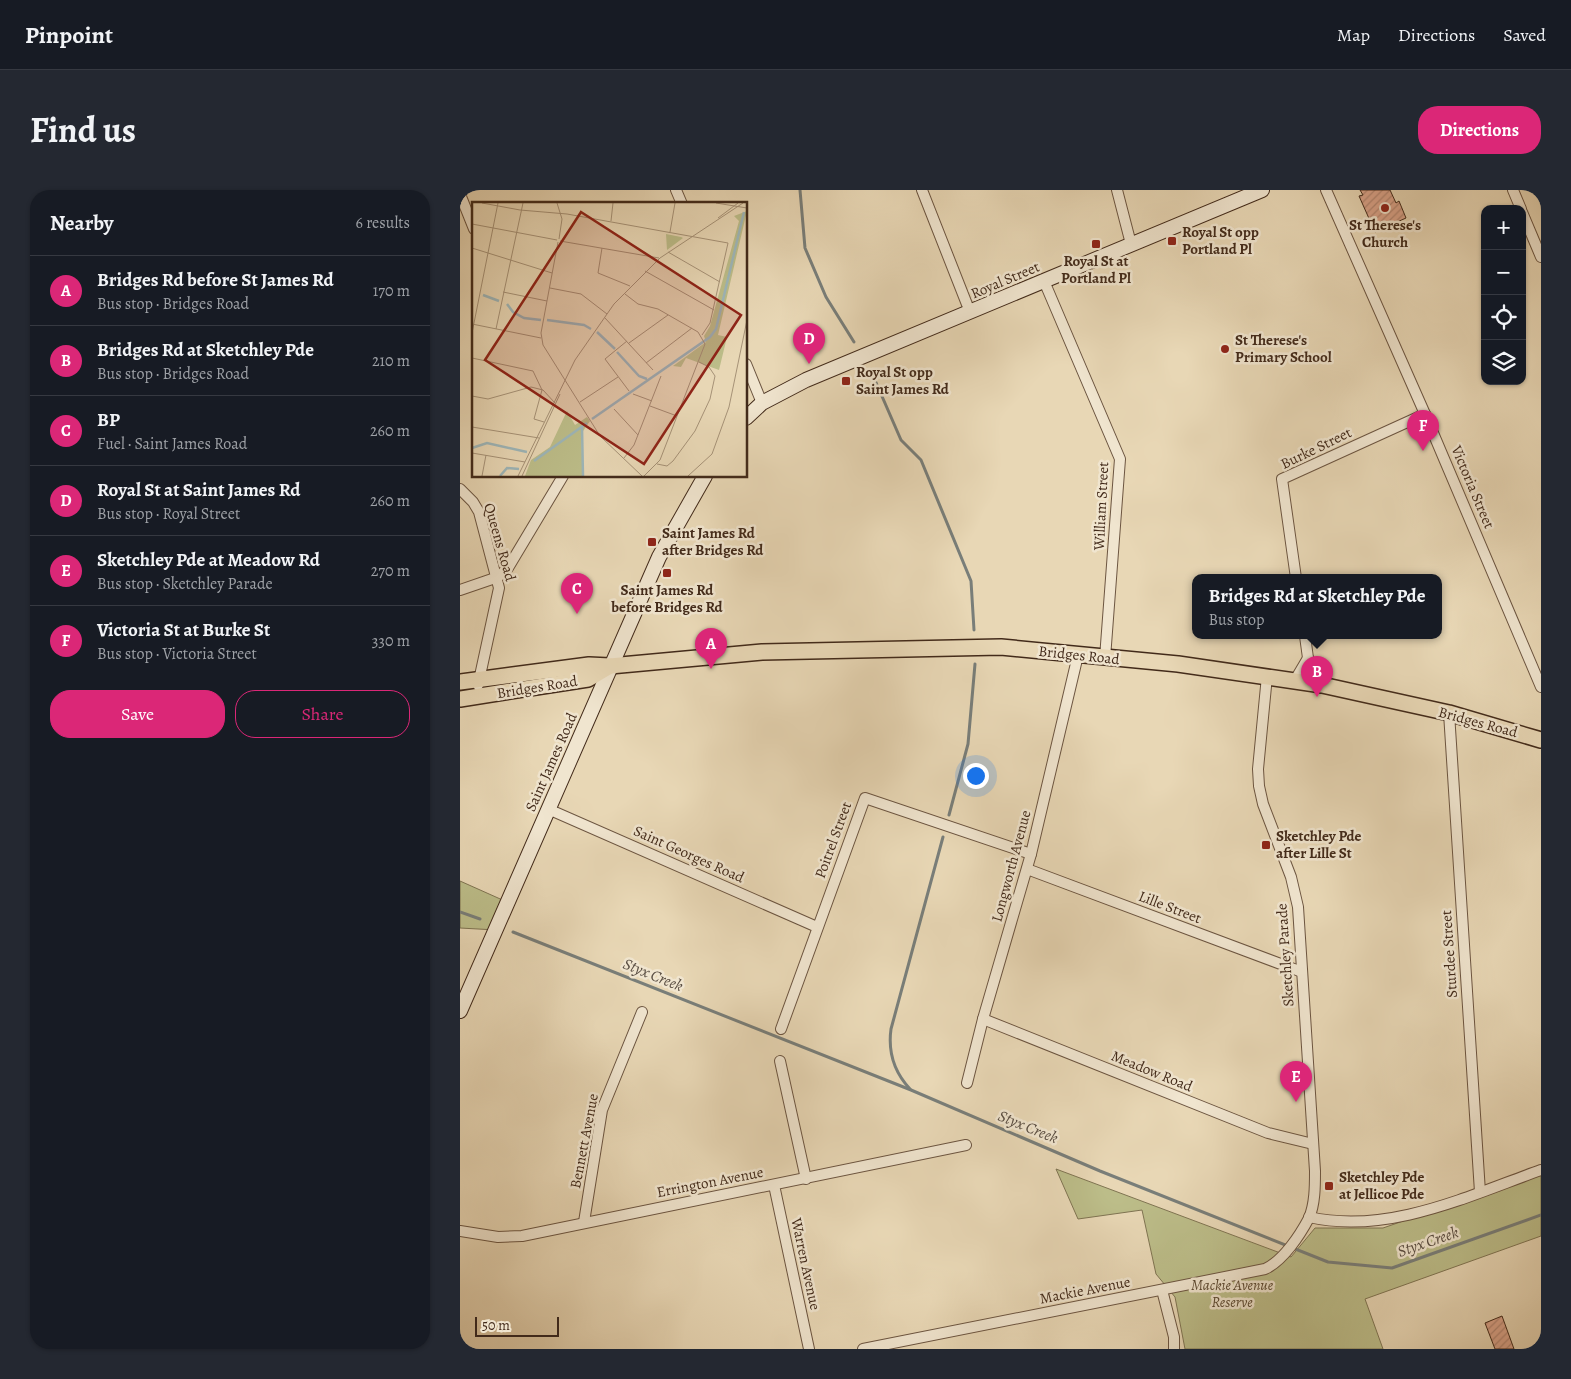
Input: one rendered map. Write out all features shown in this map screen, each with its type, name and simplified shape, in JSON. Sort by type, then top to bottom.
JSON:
[{"type":"main road","name":"Royal Street","points":[[762,402],[806,380],[1262,190]]},
{"type":"main road","points":[[748,416],[762,402]]},
{"type":"main road","name":"Saint James Road","points":[[460,1011],[610,666],[669,537],[704,478]]},
{"type":"main road","name":"Bridges Road","points":[[460,682],[589,665],[610,666],[762,652],[910,647],[1001,647],[1178,664],[1322,684],[1449,713],[1541,740]]},
{"type":"main road","name":"Bridges Road","points":[[460,699],[588,679],[610,666]]},
{"type":"street","points":[[676,190],[681,202]]},
{"type":"street","points":[[922,190],[970,312]]},
{"type":"street","points":[[1117,190],[1132,244]]},
{"type":"street","name":"Victoria Street","points":[[1326,190],[1425,414],[1541,687]]},
{"type":"street","points":[[1513,190],[1519,205]]},
{"type":"street","points":[[460,194],[472,224]]},
{"type":"street","points":[[1526,221],[1541,257]]},
{"type":"street","name":"William Street","points":[[1044,281],[1120,459],[1105,658]]},
{"type":"street","points":[[748,369],[762,402]]},
{"type":"street","name":"Burke Street","points":[[1295,574],[1282,479],[1425,414]]},
{"type":"street","points":[[460,590],[498,577],[508,568],[561,478]]},
{"type":"street","name":"Queens Road","points":[[460,489],[473,502],[479,512],[498,577],[497,603],[476,697]]},
{"type":"street","points":[[1305,639],[1308,658],[1322,684]]},
{"type":"street","name":"Longworth Avenue","points":[[967,1083],[983,1019],[1027,870],[1078,655]]},
{"type":"street","points":[[1295,680],[1308,658]]},
{"type":"street","name":"Sketchley Parade","points":[[1267,676],[1258,769],[1259,786],[1263,804],[1286,861],[1295,892],[1313,1144],[1315,1186],[1309,1217],[1297,1235]]},
{"type":"street","name":"Sturdee Street","points":[[1449,713],[1480,1192]]},
{"type":"street","name":"Poitrel Street","points":[[781,1029],[864,798],[1031,854]]},
{"type":"street","name":"Saint Georges Road","points":[[548,808],[817,927]]},
{"type":"street","name":"Lille Street","points":[[1027,870],[1302,972]]},
{"type":"street","name":"Bennett Avenue","points":[[584,1222],[602,1110],[608,1089],[642,1012]]},
{"type":"street","name":"Meadow Road","points":[[983,1019],[1268,1133],[1313,1144]]},
{"type":"street","points":[[780,1061],[806,1179]]},
{"type":"street","name":"Errington Avenue","points":[[460,1230],[508,1238],[966,1145]]},
{"type":"street","points":[[1309,1217],[1323,1220],[1385,1220],[1480,1192],[1541,1170]]},
{"type":"street","name":"Warren Avenue","points":[[774,1185],[809,1349]]},
{"type":"street","name":"Mackie Avenue","points":[[863,1349],[1262,1270],[1280,1259],[1297,1235]]},
{"type":"street","points":[[1162,1290],[1174,1337],[1174,1349]]},
{"type":"green space","points":[[460,881],[507,902],[496,930],[460,928]]},
{"type":"green space","name":"Mackie Avenue Reserve","points":[[1056,1169],[1291,1257],[1315,1228],[1383,1228],[1541,1173],[1541,1236],[1365,1299],[1383,1349],[1185,1349],[1175,1297],[1156,1274],[1142,1210],[1078,1219]]},
{"type":"building","name":"St Therese's Church","points":[[1360,190],[1390,190],[1396,203],[1399,201],[1406,218],[1375,232],[1359,196],[1363,195]]},
{"type":"building","points":[[1502,1316],[1514,1349],[1495,1349],[1485,1323]]},
{"type":"waterway","points":[[800,190],[805,248],[826,297],[854,342]]},
{"type":"waterway","points":[[871,371],[901,440],[921,460],[971,581],[974,630]]},
{"type":"waterway","points":[[949,815],[968,744],[975,664]]},
{"type":"waterway","points":[[910,1089],[900,1076],[893,1061],[890,1045],[891,1029],[943,837]]},
{"type":"waterway","name":"Styx Creek","points":[[460,912],[480,919]]},
{"type":"waterway","name":"Styx Creek","points":[[513,932],[911,1090],[1100,1171],[1328,1262],[1392,1268],[1541,1215]]},
{"type":"place","name":"St Therese's Church","points":[[1385,208]]},
{"type":"place","name":"Royal St opp Portland Pl","points":[[1172,241]]},
{"type":"place","name":"Royal St at Portland Pl","points":[[1096,244]]},
{"type":"place","name":"St Therese's Primary School","points":[[1225,349]]},
{"type":"place","name":"Royal St at Saint James Rd","points":[[809,364]]},
{"type":"place","name":"Royal St opp Saint James Rd","points":[[846,381]]},
{"type":"place","name":"Victoria St at Burke St","points":[[1423,451]]},
{"type":"place","name":"Saint James Rd after Bridges Rd","points":[[652,542]]},
{"type":"place","name":"Saint James Rd before Bridges Rd","points":[[667,573]]},
{"type":"place","name":"BP","points":[[577,614]]},
{"type":"place","name":"Bridges Rd before St James Rd","points":[[711,669]]},
{"type":"place","name":"Bridges Rd at Sketchley Pde","points":[[1317,697]]},
{"type":"place","name":"Sketchley Pde after Lille St","points":[[1266,845]]},
{"type":"place","name":"Sketchley Pde at Meadow Rd","points":[[1296,1102]]},
{"type":"place","name":"Sketchley Pde at Jellicoe Pde","points":[[1329,1186]]}]
